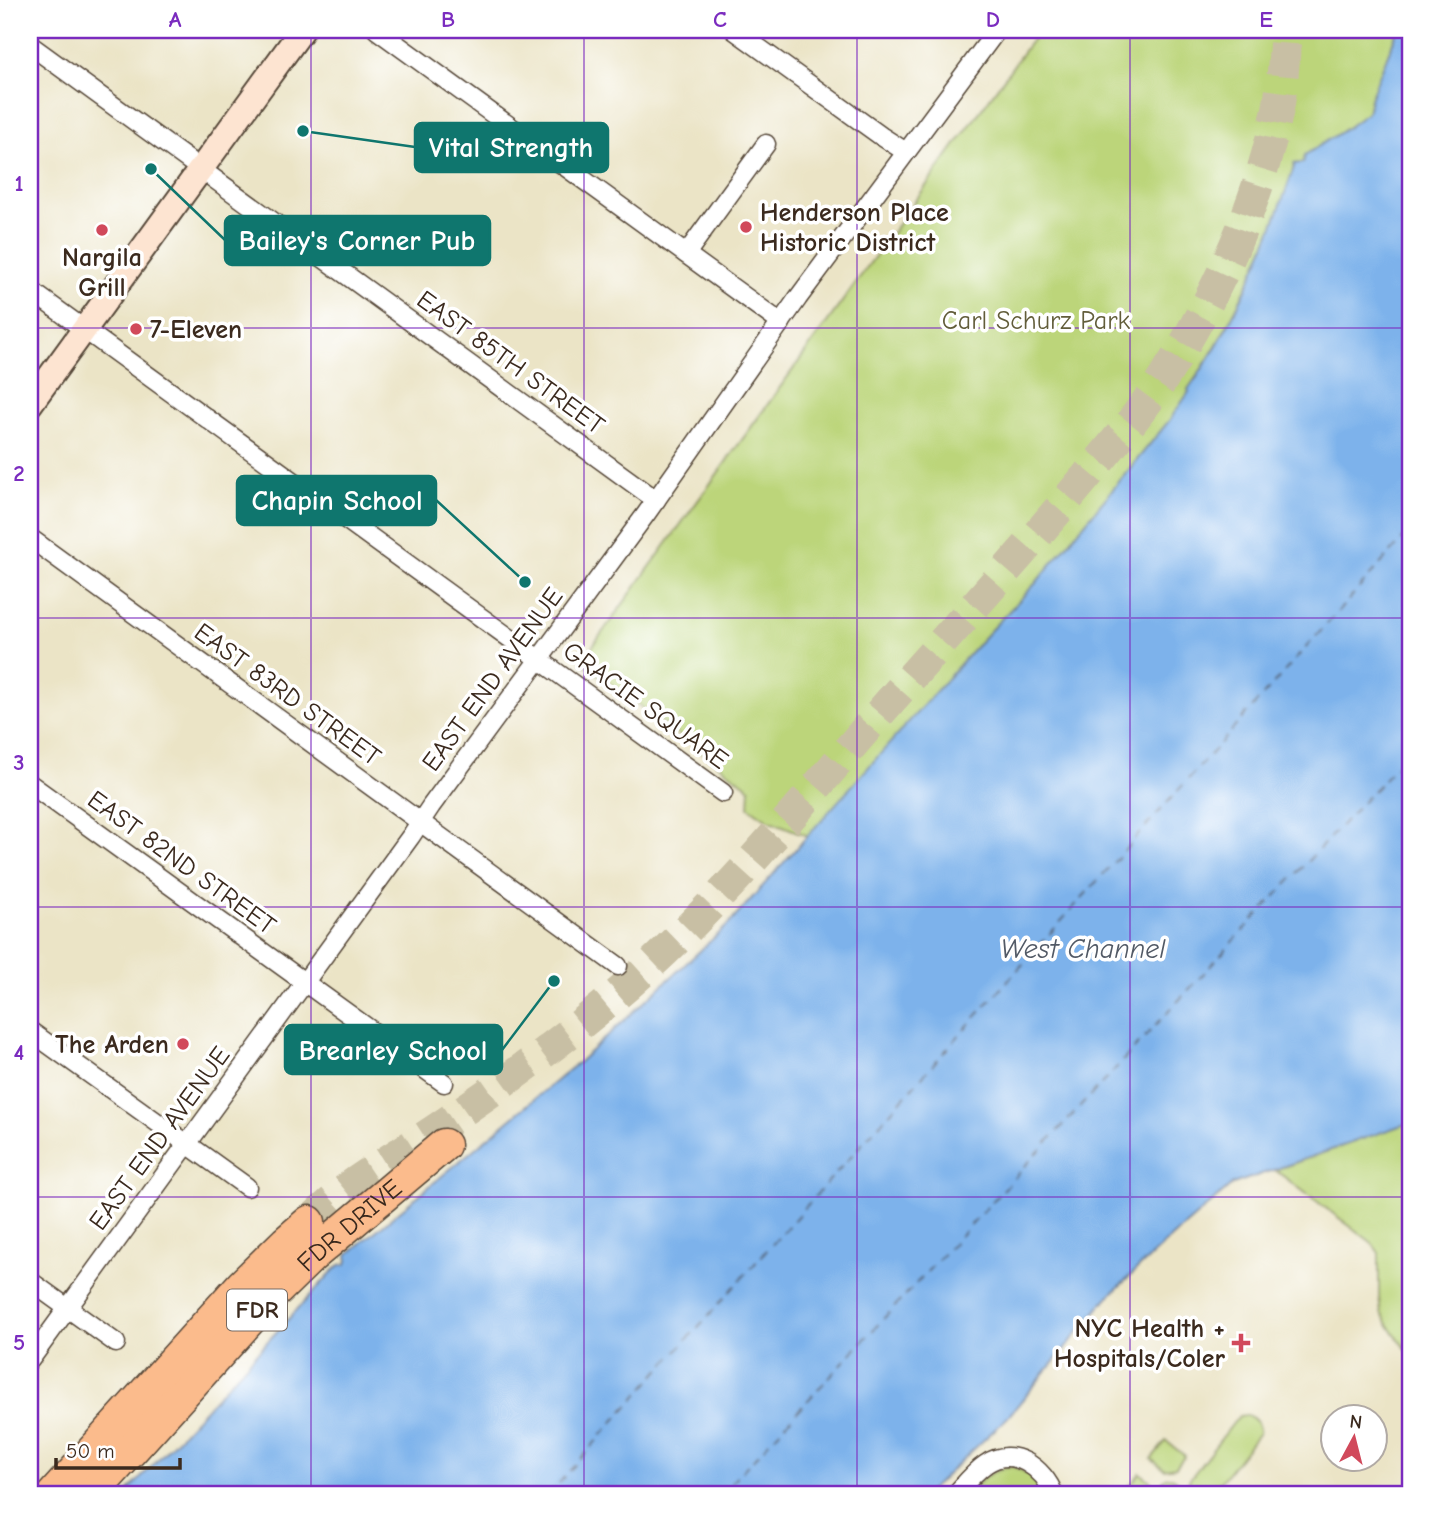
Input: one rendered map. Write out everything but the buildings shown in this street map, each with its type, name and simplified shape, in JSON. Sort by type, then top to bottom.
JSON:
[{"type":"highway","name":"FDR DRIVE","points":[[91,1495],[272,1295],[312,1256],[444,1145]]},
{"type":"highway","name":"FDR DRIVE","points":[[53,1495],[242,1285],[309,1222]]},
{"type":"main road","points":[[30,404],[302,30]]},
{"type":"street","points":[[377,30],[781,323]]},
{"type":"street","points":[[734,30],[906,152]]},
{"type":"street","name":"EAST END AVENUE","points":[[30,1360],[656,500],[781,323],[997,30]]},
{"type":"street","name":"EAST 85TH STREET","points":[[30,45],[656,500]]},
{"type":"street","points":[[686,254],[766,144]]},
{"type":"street","name":"GRACIE SQUARE","points":[[30,290],[723,793]]},
{"type":"street","name":"EAST 83RD STREET","points":[[30,538],[618,966]]},
{"type":"street","name":"EAST 82ND STREET","points":[[30,784],[444,1083]]},
{"type":"street","points":[[30,1031],[247,1187]]},
{"type":"street","points":[[30,1281],[116,1343]]},
{"type":"street","points":[[955,1495],[988,1462],[1010,1456],[1027,1462],[1042,1473],[1054,1495]]},
{"type":"green space","name":"Carl Schurz Park","points":[[1039,30],[1398,30],[1367,113],[1303,163],[1294,164],[1284,200],[1237,308],[1188,389],[1190,391],[1169,421],[1035,584],[987,634],[808,836],[768,820],[749,807],[750,788],[581,662]]},
{"type":"green space","points":[[1402,1125],[1411,1125],[1411,1356],[1381,1313],[1379,1253],[1371,1242],[1275,1170]]},
{"type":"green space","points":[[1247,1415],[1256,1422],[1259,1433],[1210,1495],[1191,1493],[1189,1480],[1239,1416]]},
{"type":"green space","points":[[1166,1441],[1185,1456],[1176,1467],[1164,1469],[1151,1459]]},
{"type":"green space","points":[[1011,1466],[1031,1477],[1045,1495],[967,1495],[987,1476]]},
{"type":"green space","points":[[1140,1473],[1152,1482],[1151,1495],[1122,1495]]},
{"type":"green space","points":[[1170,1477],[1176,1480],[1179,1486],[1176,1492],[1170,1495],[1164,1492],[1161,1486],[1164,1480]]},
{"type":"water","name":"West Channel","points":[[1398,30],[1411,30],[1411,1125],[1402,1125],[1233,1184],[1107,1298],[1007,1418],[925,1495],[125,1495],[332,1272],[340,1265],[346,1264],[347,1255],[580,1061],[729,924],[987,634],[1035,584],[1169,421],[1189,392],[1221,338],[1249,282],[1273,225],[1294,164],[1303,163],[1305,155],[1367,113],[1371,96]]},
{"type":"ferry route","points":[[548,1495],[1411,530]]},
{"type":"ferry route","points":[[720,1495],[1411,750]]},
{"type":"tunnel","points":[[309,1222],[357,1181],[444,1124],[538,1057],[606,1004],[663,953],[764,847],[1118,439],[1159,385],[1187,341],[1235,245],[1270,144],[1280,99],[1286,30]]},
{"type":"place","name":"Vital Strength","points":[[303,131]]},
{"type":"place","name":"Bailey's Corner Pub","points":[[151,169]]},
{"type":"place","name":"Henderson Place Historic District","points":[[746,227]]},
{"type":"place","name":"Nargila Grill","points":[[102,230]]},
{"type":"place","name":"7-Eleven","points":[[136,329]]},
{"type":"place","name":"Chapin School","points":[[525,582]]},
{"type":"place","name":"Brearley School","points":[[554,981]]},
{"type":"place","name":"The Arden","points":[[183,1044]]},
{"type":"place","name":"NYC Health + Hospitals/Coler","points":[[1241,1343]]}]
